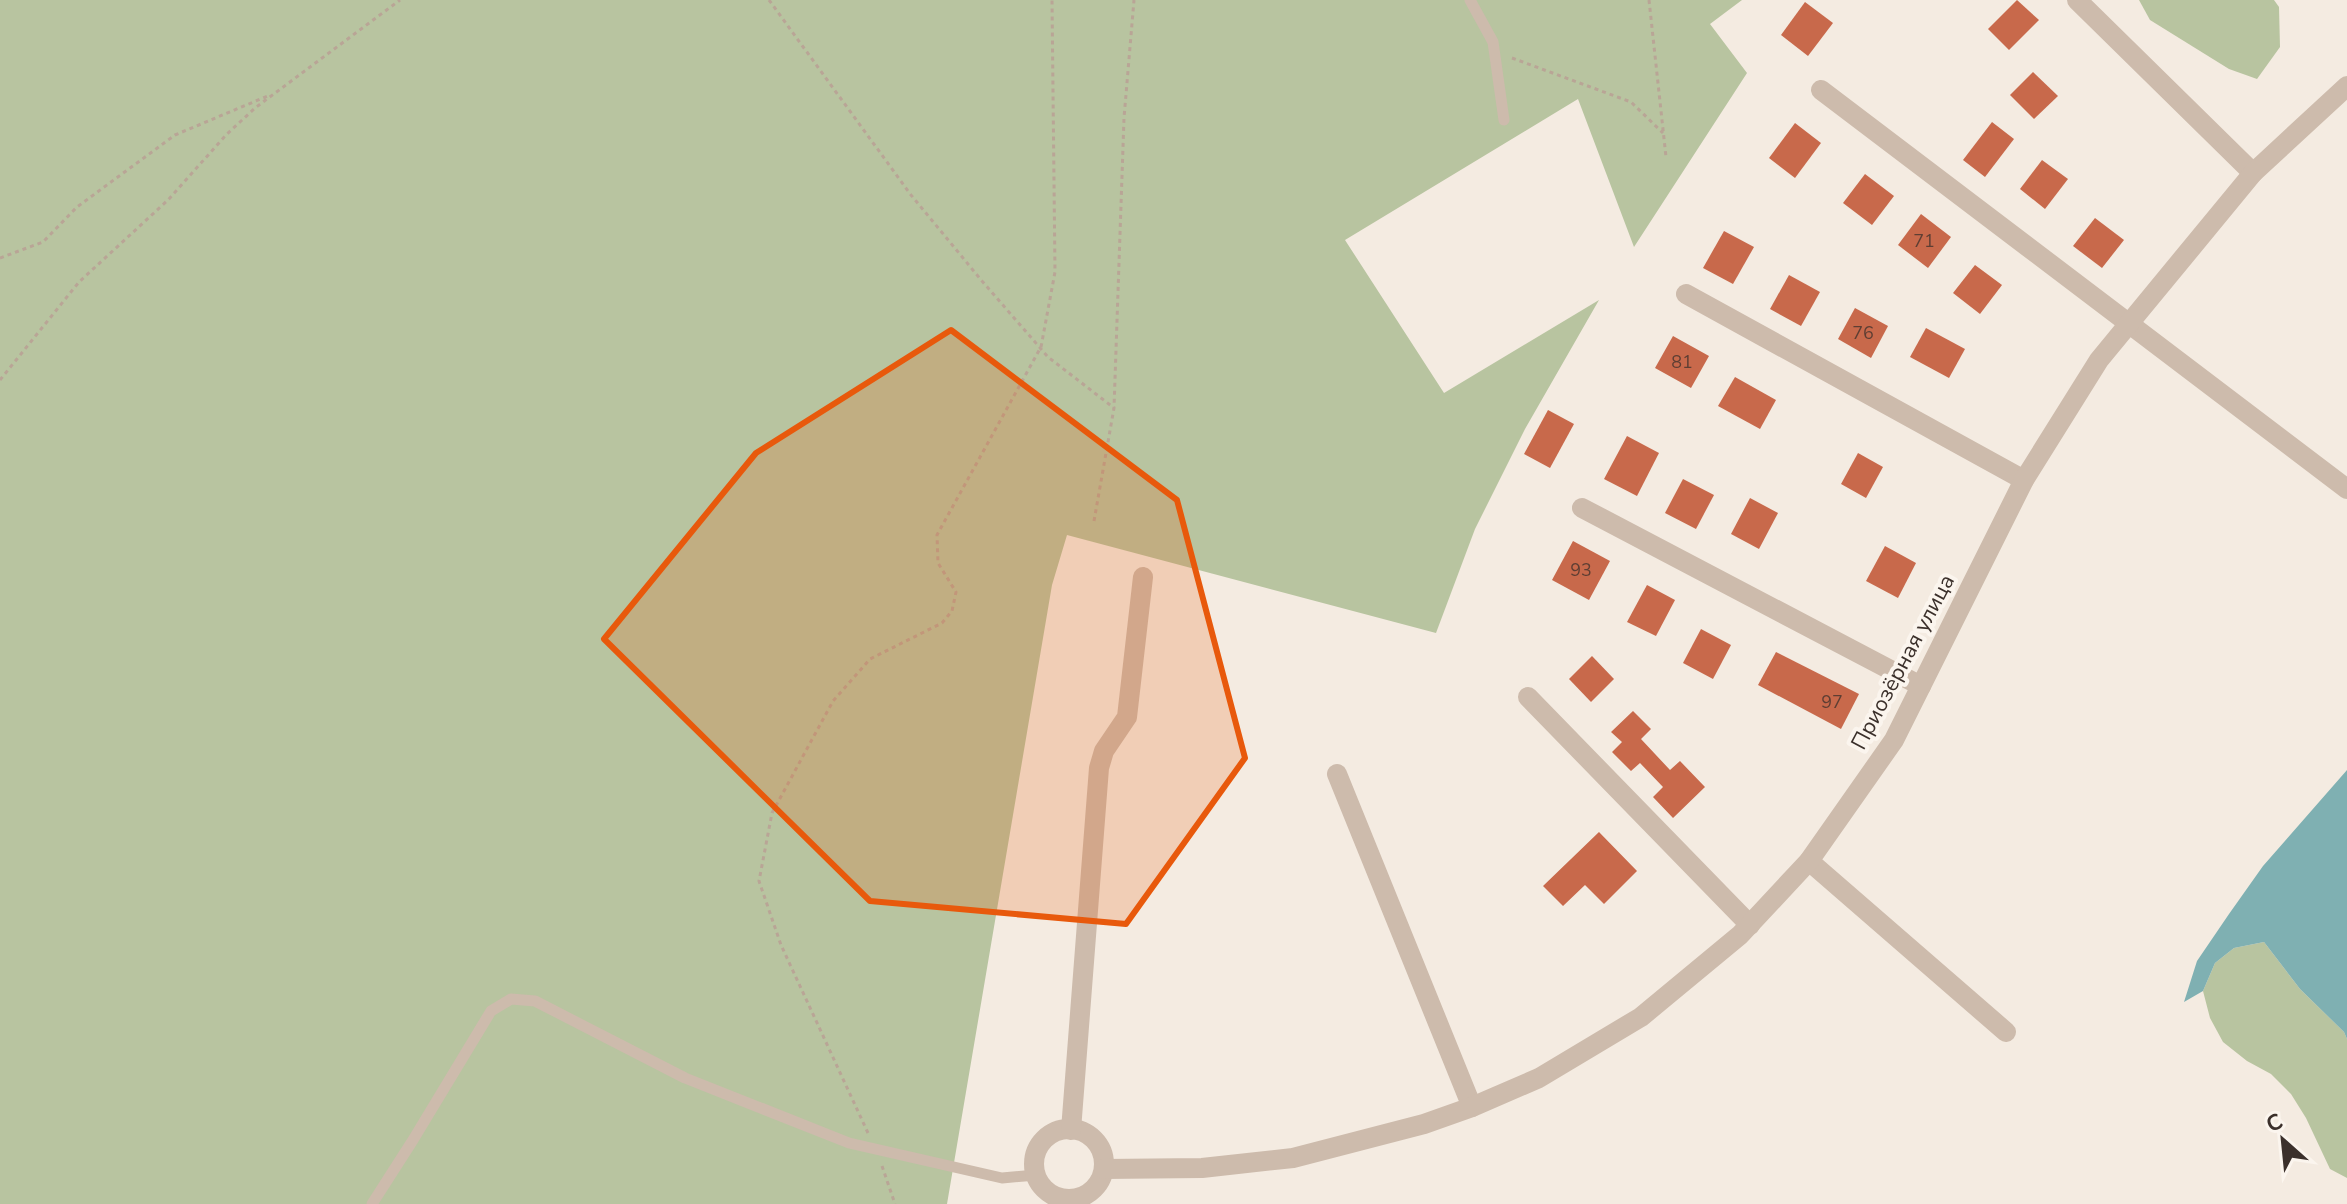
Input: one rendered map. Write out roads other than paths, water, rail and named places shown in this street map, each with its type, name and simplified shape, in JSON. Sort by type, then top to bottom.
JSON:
[{"type":"street","points":[[2077,0],[2253,173]]},
{"type":"street","name":"Приозёрная улица","points":[[1104,1169],[1202,1168],[1293,1158],[1424,1124],[1472,1107],[1539,1078],[1641,1017],[1750,925],[1809,861],[1894,740],[2024,480],[2099,360],[2253,173],[2347,86]]},
{"type":"street","points":[[1821,90],[2347,489]]},
{"type":"street","points":[[1686,294],[2024,480]]},
{"type":"street","points":[[1582,508],[1921,686]]},
{"type":"street","points":[[1071,1130],[1099,768],[1104,751],[1127,717],[1143,577]]},
{"type":"street","points":[[1528,697],[1750,925]]},
{"type":"street","points":[[1337,774],[1472,1107]]},
{"type":"street","points":[[1809,861],[2006,1032]]},
{"type":"street","points":[[1061,1130],[1080,1131],[1096,1142],[1101,1150],[1104,1169],[1102,1178],[1090,1192],[1064,1202],[1047,1191],[1036,1175],[1035,1156],[1044,1140],[1061,1130]]},
{"type":"lane","points":[[1470,0],[1493,42],[1504,120]]},
{"type":"lane","points":[[372,1204],[491,1011],[511,999],[535,1001],[685,1078],[849,1143],[1002,1178],[1036,1175]]},
{"type":"water","points":[[2347,770],[2347,1039],[2344,1032],[2300,989],[2264,942],[2234,948],[2215,963],[2203,991],[2184,1002],[2197,961],[2229,914],[2263,866]]}]
